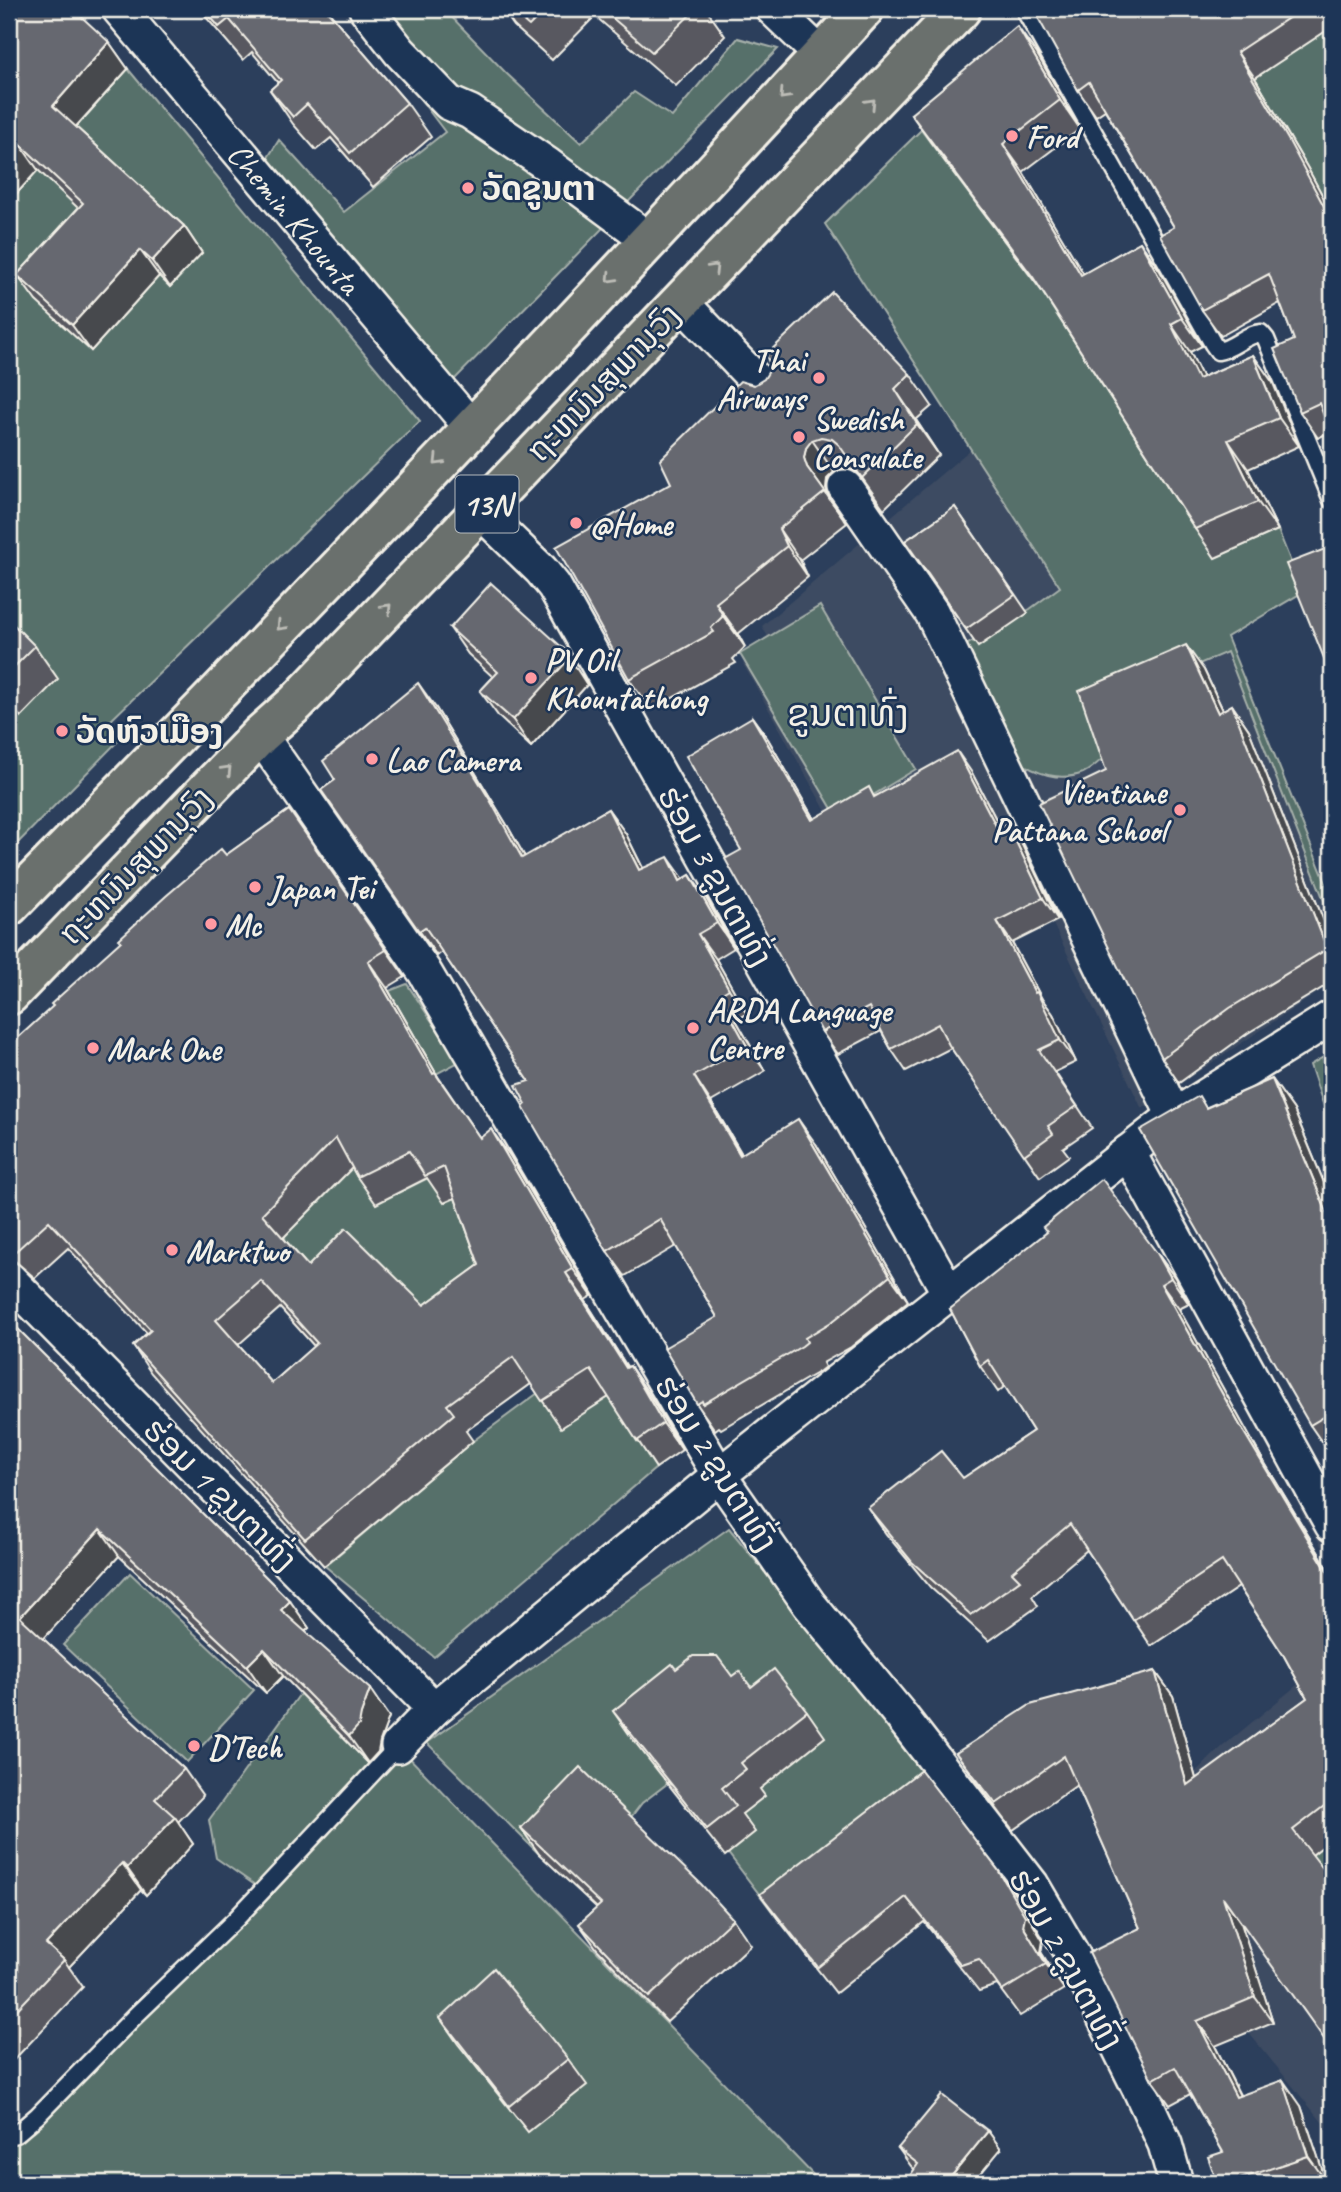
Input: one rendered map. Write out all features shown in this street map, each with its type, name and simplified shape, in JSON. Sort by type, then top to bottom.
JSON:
[{"type":"highway","name":"ຖະຫນົນສຸພານຸວົງ","points":[[9,906],[126,788],[471,427],[864,9]]},
{"type":"highway","name":"ຖະຫນົນສຸພານຸວົງ","points":[[9,995],[260,735],[296,703],[961,9]]},
{"type":"street","name":"Chemin Khounta","points":[[119,9],[471,427]]},
{"type":"street","points":[[366,9],[400,52],[449,103],[470,112],[548,165],[648,239]]},
{"type":"street","points":[[773,9],[821,55]]},
{"type":"street","points":[[681,302],[772,397]]},
{"type":"street","points":[[845,486],[932,613],[1174,1116]]},
{"type":"street","name":"ຮ່ອມ 3 ຂູນຕາທົ່ງ","points":[[480,511],[554,586],[950,1295]]},
{"type":"street","name":"ຮ່ອມ 2 ຂູນຕາທົ່ງ","points":[[260,735],[424,971],[719,1475],[808,1604],[901,1716],[1032,1885],[1073,1955],[1140,2090],[1165,2144],[1177,2183]]},
{"type":"street","points":[[398,1746],[434,1709],[719,1475],[1174,1116],[1332,1017]]},
{"type":"street","points":[[1128,1152],[1330,1514]]},
{"type":"street","name":"ຮ່ອມ 1 ຂູນຕາທົ່ງ","points":[[9,1279],[434,1709]]},
{"type":"lane","points":[[1024,9],[1218,351],[1227,350],[1254,333],[1261,333],[1266,339],[1332,500]]},
{"type":"lane","points":[[9,2136],[16,2134],[37,2116],[135,2016],[236,1919],[398,1746]]},
{"type":"shaded area","points":[[971,449],[1060,588],[1030,610],[1227,651],[1332,921],[1332,983],[1142,1109],[1004,822],[870,889],[743,664],[770,641],[762,626]]},
{"type":"shaded area","points":[[1332,1495],[1332,1565],[1300,1509]]},
{"type":"shaded area","points":[[1302,1681],[1332,1706],[1332,2134],[1248,2032],[1159,1806],[1222,1747]]},
{"type":"green space","points":[[352,9],[444,9],[507,74],[581,143],[634,92],[672,117],[738,38],[778,49],[454,380],[267,159],[279,140],[344,212],[445,132]]},
{"type":"green space","points":[[1332,27],[1332,213],[1255,78]]},
{"type":"green space","points":[[128,69],[420,421],[108,723],[121,738],[9,852],[9,202]]},
{"type":"green space","points":[[921,130],[1053,306],[1215,558],[1278,530],[1303,592],[1227,637],[1332,898],[1332,921],[1227,652],[1112,701],[1109,752],[1087,771],[1066,777],[1048,775],[1031,769],[1016,759],[961,648],[1030,609],[1060,587],[825,224]]},
{"type":"green space","points":[[820,606],[916,769],[837,817],[740,654]]},
{"type":"green space","points":[[407,984],[459,1062],[436,1074],[389,991]]},
{"type":"green space","points":[[1332,1052],[1332,1130],[1310,1065]]},
{"type":"green space","points":[[355,1165],[376,1204],[428,1178],[463,1194],[501,1240],[439,1328],[336,1307],[286,1247],[285,1236]]},
{"type":"green space","points":[[538,1393],[610,1397],[656,1468],[434,1657],[325,1566],[473,1441]]},
{"type":"green space","points":[[729,1528],[944,1792],[778,1919],[728,1853],[741,1814],[764,1796],[631,1737],[668,1783],[642,1803],[628,1821],[598,1792],[539,1854],[427,1743]]},
{"type":"green space","points":[[130,1573],[254,1690],[187,1762],[63,1645]]},
{"type":"green space","points":[[300,1694],[362,1757],[378,1754],[384,1761],[398,1746],[821,2183],[9,2183],[9,2136],[262,1890],[216,1858],[209,1820]]},
{"type":"green space","points":[[1332,1839],[1332,1885],[1311,1856]]},
{"type":"building","points":[[9,9],[73,9],[109,42],[53,106],[184,226],[152,261],[140,250],[72,325],[17,275],[83,203],[19,143],[9,155]]},
{"type":"building","points":[[204,9],[326,9],[407,103],[350,153],[307,104],[293,117],[270,90],[281,80],[229,19],[219,27]]},
{"type":"building","points":[[509,9],[546,9],[529,26]]},
{"type":"building","points":[[602,9],[696,9],[652,52]]},
{"type":"building","points":[[1043,9],[1302,9],[1237,52],[1332,221],[1332,239],[1325,243],[1332,260],[1332,437],[1319,403],[1300,412],[1274,349],[1294,340],[1269,274],[1202,310],[1160,235],[1174,227],[1089,82],[1078,90],[1036,14]]},
{"type":"building","points":[[1017,26],[1060,100],[1003,144],[1081,275],[1140,242],[1182,318],[1171,324],[1198,379],[1253,355],[1279,418],[1228,440],[1258,502],[1195,529],[1033,277],[911,114]]},
{"type":"building","points":[[832,292],[910,374],[895,389],[917,424],[862,478],[832,439],[821,437],[812,440],[806,448],[804,458],[807,467],[825,492],[779,529],[787,546],[716,603],[723,616],[711,628],[714,632],[629,679],[556,547],[671,483],[660,460],[740,381],[754,385],[764,379],[769,371],[766,355]]},
{"type":"building","points":[[955,507],[1015,595],[966,629],[905,541]]},
{"type":"building","points":[[1325,549],[1332,567],[1332,660],[1326,663],[1286,564]]},
{"type":"building","name":"PV Oil Khountathong","points":[[491,583],[564,649],[569,659],[513,720],[480,691],[498,672],[450,628]]},
{"type":"building","points":[[13,624],[35,646],[9,672],[9,628]]},
{"type":"building","points":[[1186,645],[1218,713],[1232,705],[1327,949],[1230,1008],[1162,1058],[1039,803],[1106,771],[1079,691]]},
{"type":"building","points":[[418,683],[490,800],[522,858],[608,809],[639,870],[668,857],[680,881],[690,875],[717,923],[698,934],[729,989],[719,995],[747,1046],[694,1076],[740,1155],[798,1119],[890,1276],[833,1321],[805,1338],[807,1342],[802,1346],[703,1404],[702,1401],[697,1404],[664,1348],[717,1317],[660,1219],[607,1251],[523,1107],[526,1104],[516,1085],[529,1081],[425,927],[419,931],[321,790],[335,780],[323,761]]},
{"type":"building","points":[[752,717],[812,820],[869,787],[874,797],[957,751],[997,828],[1007,823],[1043,898],[997,921],[1035,993],[1037,992],[1060,1040],[1039,1050],[1077,1106],[1048,1126],[1053,1134],[1024,1155],[949,1045],[938,1024],[891,1049],[869,1007],[822,1032],[725,859],[741,850],[686,756]]},
{"type":"building","points":[[289,810],[386,950],[368,961],[433,1074],[435,1073],[480,1138],[491,1129],[573,1269],[566,1273],[626,1368],[630,1366],[663,1423],[637,1441],[591,1370],[542,1401],[513,1357],[447,1405],[454,1414],[305,1539],[133,1346],[151,1330],[49,1221],[16,1251],[9,1245],[9,1046],[166,896],[221,849],[226,855]],"holes":[[[336,1138],[357,1177],[409,1151],[425,1176],[444,1167],[479,1265],[424,1305],[346,1228],[308,1266],[262,1214]],[[261,1281],[317,1343],[272,1383],[216,1320]]]},
{"type":"building","points":[[1272,1079],[1332,1225],[1332,1412],[1310,1425],[1140,1130],[1199,1096],[1206,1108]]},
{"type":"building","points":[[1102,1179],[1157,1253],[1171,1278],[1161,1284],[1242,1429],[1332,1579],[1332,1800],[1293,1830],[1332,1880],[1332,2050],[1223,1897],[1255,1997],[1197,2021],[1236,2097],[1283,2080],[1308,2156],[1228,2183],[1217,2183],[1208,2157],[1223,2152],[1175,2067],[1152,2080],[1089,1953],[1140,1928],[1064,1756],[996,1804],[956,1753],[1030,1705],[1155,1671],[1187,1785],[1307,1698],[1284,1656],[1222,1561],[1133,1620],[1070,1524],[1012,1572],[1020,1580],[971,1615],[912,1562],[868,1508],[941,1451],[963,1478],[1033,1431],[988,1360],[980,1366],[950,1309],[1047,1232],[1043,1227]]},
{"type":"building","points":[[9,1320],[290,1601],[281,1610],[370,1689],[359,1725],[349,1736],[264,1649],[247,1666],[100,1529],[20,1617],[184,1769],[155,1799],[175,1817],[127,1868],[122,1863],[46,1944],[64,1960],[9,2018]]},
{"type":"building","points":[[693,1656],[717,1656],[732,1676],[739,1671],[751,1687],[774,1669],[807,1711],[741,1763],[746,1769],[722,1788],[736,1806],[707,1829],[613,1711],[672,1664],[676,1669]]},
{"type":"building","points":[[580,1767],[701,1884],[733,1919],[649,1997],[579,1924],[601,1904],[521,1828]]},
{"type":"building","points":[[921,1770],[998,1870],[1025,1916],[1023,1926],[1046,1964],[1002,1991],[979,1959],[961,1965],[906,1897],[818,1967],[760,1894]]},
{"type":"building","points":[[494,1968],[568,2059],[509,2106],[440,2018]]},
{"type":"building","points":[[942,2095],[988,2131],[946,2183],[905,2183],[918,2164],[898,2148]]},
{"type":"place","name":"Ford","points":[[1012,136]]},
{"type":"place","name":"ວັດຂູນຕາ","points":[[468,188]]},
{"type":"place","name":"Thai Airways","points":[[819,378]]},
{"type":"place","name":"Swedish Consulate","points":[[799,437]]},
{"type":"place","name":"@Home","points":[[576,523]]},
{"type":"place","name":"PV Oil Khountathong","points":[[531,678]]},
{"type":"place","name":"ວັດຫົວເມືອງ","points":[[62,731]]},
{"type":"place","name":"Lao Camera","points":[[372,759]]},
{"type":"place","name":"Vientiane Pattana School","points":[[1180,810]]},
{"type":"place","name":"Japan Tei","points":[[255,887]]},
{"type":"place","name":"Mc","points":[[211,924]]},
{"type":"place","name":"ARDA Language Centre","points":[[693,1028]]},
{"type":"place","name":"Mark One","points":[[93,1048]]},
{"type":"place","name":"Marktwo","points":[[172,1250]]},
{"type":"place","name":"D'Tech","points":[[194,1746]]},
{"type":"district","name":"ຂູນຕາທົ່ງ","points":[[848,713]]}]
